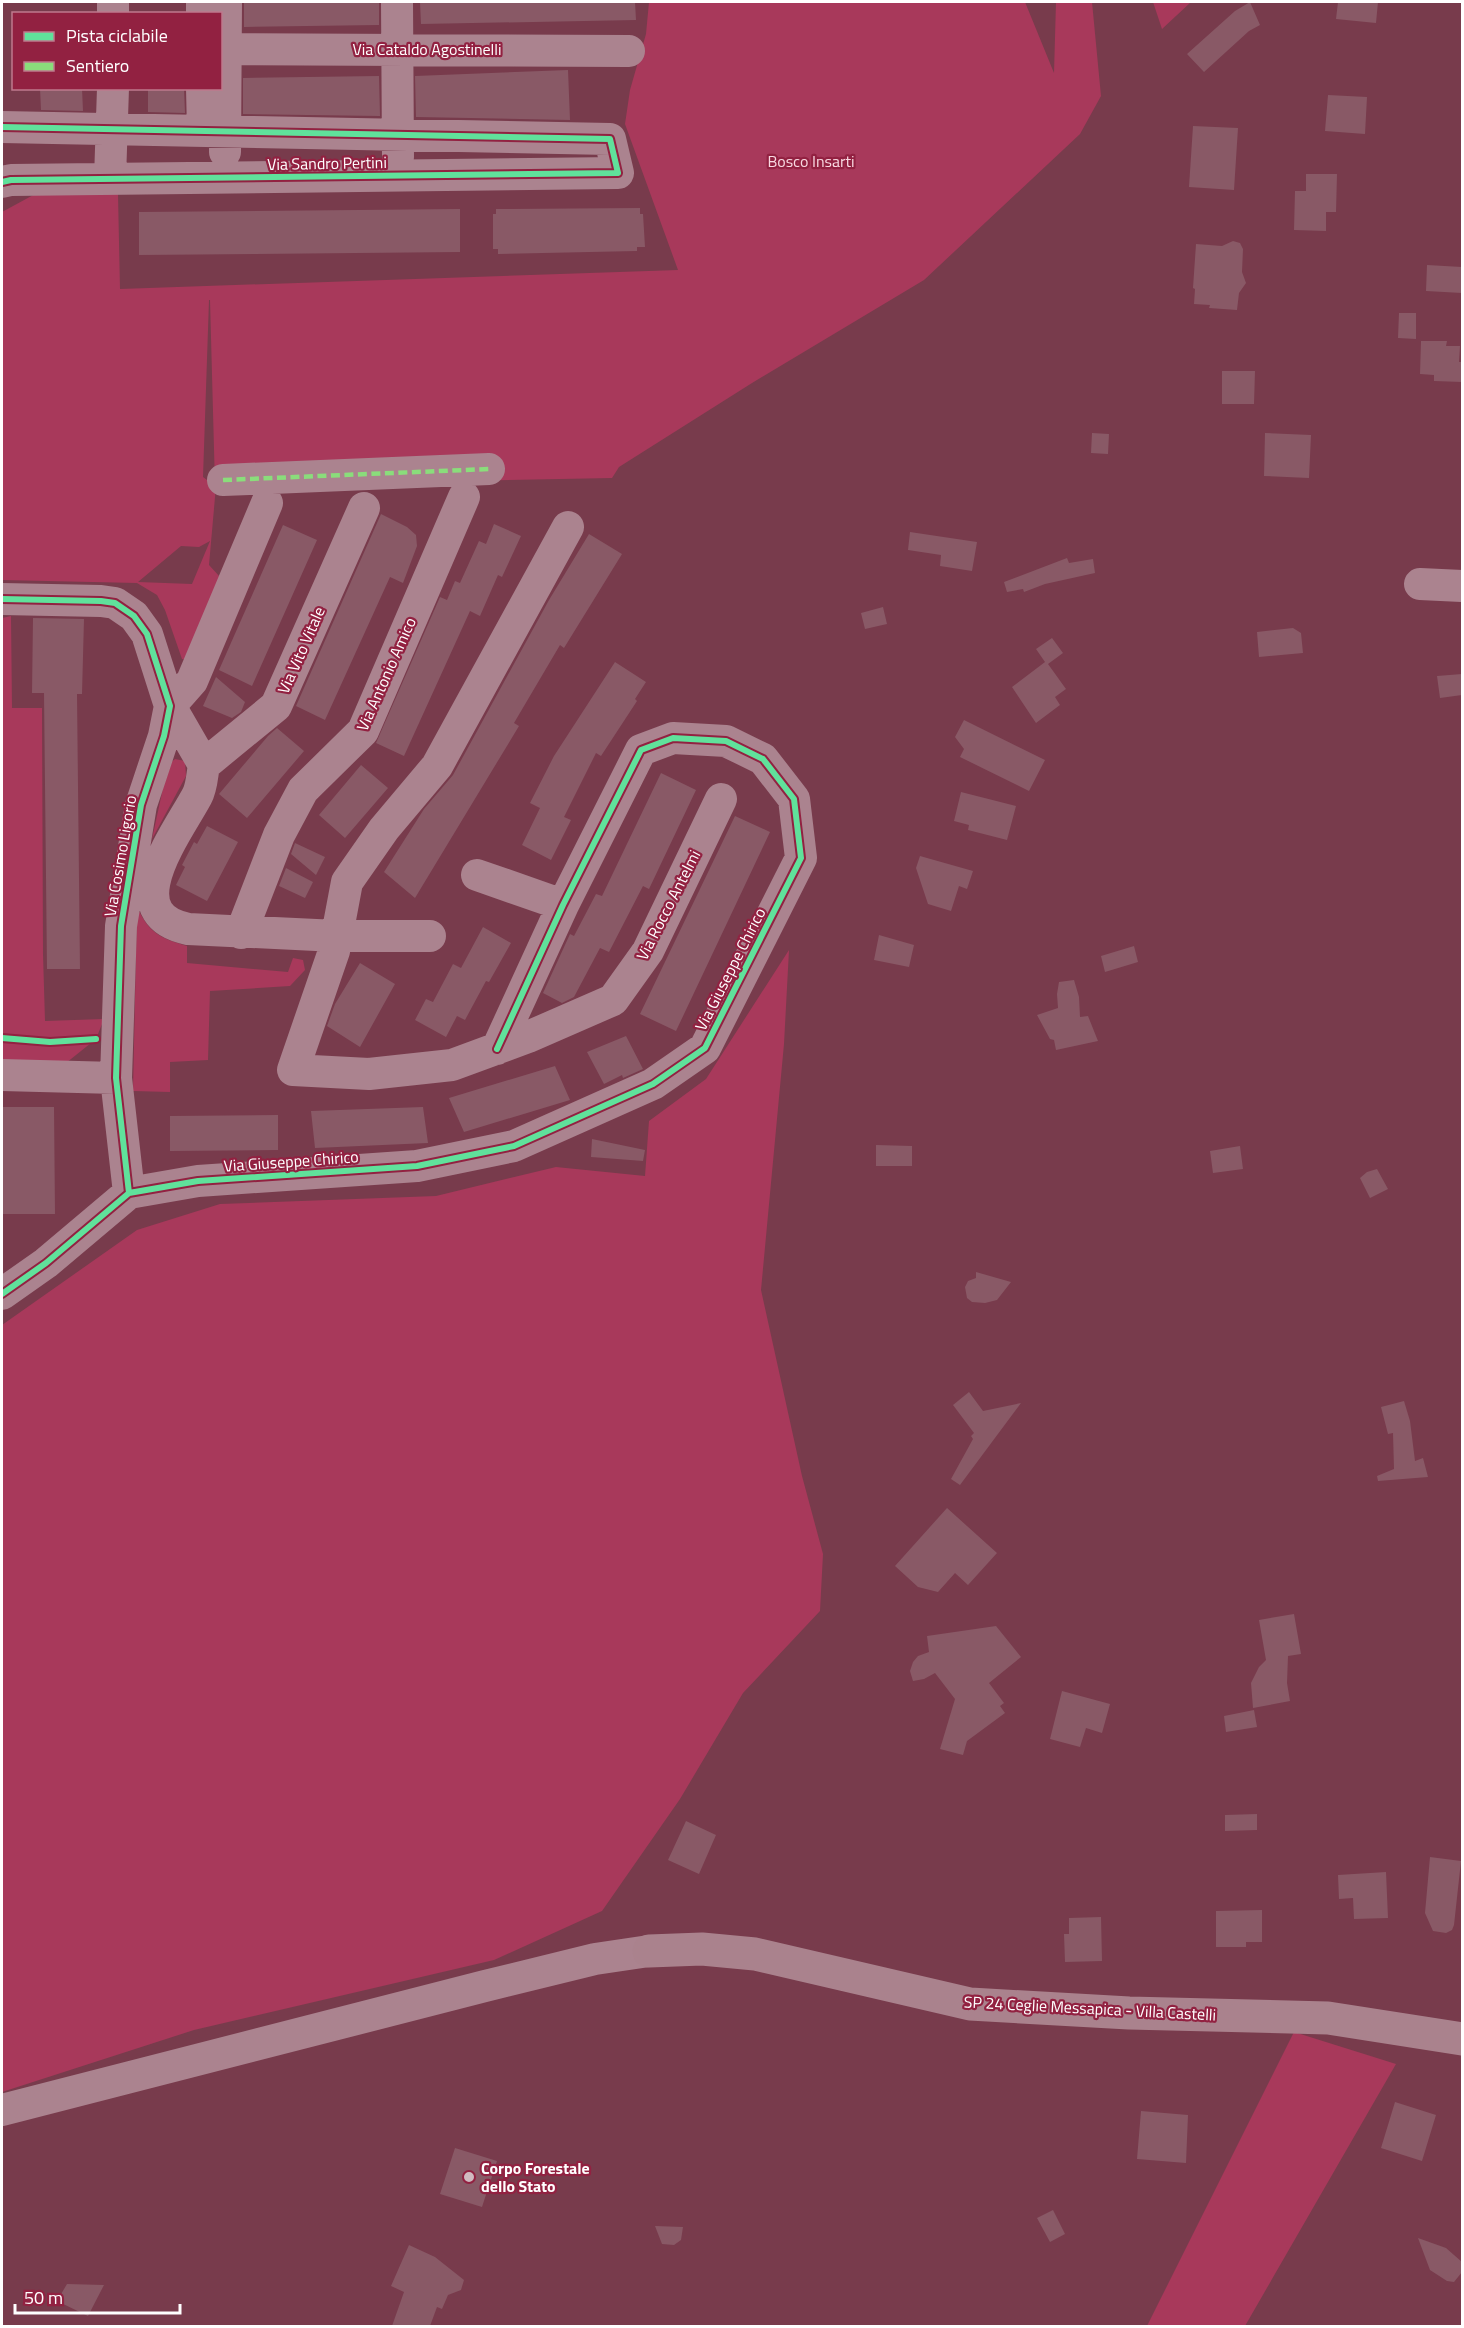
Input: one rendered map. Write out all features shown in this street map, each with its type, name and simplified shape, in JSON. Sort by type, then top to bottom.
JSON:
[{"type":"main road","name":"SP 24 Ceglie Messapica - Villa Castelli","points":[[649,1951],[702,1949],[755,1954],[970,2004],[1129,2013],[1328,2018],[1462,2039]]},
{"type":"street","points":[[222,16],[226,2]]},
{"type":"street","points":[[397,2],[398,176]]},
{"type":"street","name":"Via Cataldo Agostinelli","points":[[222,31],[397,41],[575,40],[629,51]]},
{"type":"street","points":[[110,179],[113,90]]},
{"type":"street","points":[[203,90],[225,177]]},
{"type":"street","points":[[214,131],[216,90]]},
{"type":"street","points":[[2,127],[397,135]]},
{"type":"street","name":"Via Sandro Pertini","points":[[5,183],[225,177],[618,173],[610,139],[397,135]]},
{"type":"street","points":[[223,480],[489,469]]},
{"type":"street","name":"Via Antonio Amico","points":[[241,933],[279,835],[303,790],[363,732],[464,497]]},
{"type":"street","points":[[267,503],[192,681],[170,706],[204,765],[199,794],[170,843],[156,875],[152,887],[153,899],[165,920],[176,926],[241,933],[430,936]]},
{"type":"street","name":"Via Vito Vitale","points":[[204,765],[276,706],[364,508]]},
{"type":"street","points":[[337,936],[348,882],[384,829],[436,766],[568,527]]},
{"type":"street","points":[[1420,584],[1462,586]]},
{"type":"street","name":"Via Cosimo Ligorio","points":[[2,599],[115,603],[134,616],[147,634],[170,706],[164,736],[141,805],[121,926],[116,1078],[129,1193]]},
{"type":"street","name":"Via Giuseppe Chirico","points":[[129,1193],[198,1181],[417,1166],[514,1146],[653,1084],[705,1047],[801,858],[794,799],[763,759],[726,741],[673,738],[641,750],[563,905],[497,1049]]},
{"type":"street","name":"Via Rocco Antelmi","points":[[337,936],[334,951],[293,1070],[369,1074],[452,1065],[497,1049],[613,1000],[648,951],[721,799]]},
{"type":"street","points":[[477,875],[563,905]]},
{"type":"street","points":[[2,1076],[116,1078]]},
{"type":"street","points":[[2,1294],[46,1263],[129,1193]]},
{"type":"street","points":[[2,2110],[485,1986],[595,1959],[649,1951]]},
{"type":"green space","name":"Bosco Insarti","points":[[649,2],[1025,2],[1054,73],[1056,2],[1092,2],[1101,96],[1080,134],[924,280],[752,383],[619,467],[612,478],[216,486],[209,565],[220,577],[189,660],[182,659],[165,610],[157,595],[137,583],[2,580],[2,212],[37,193],[118,194],[120,289],[678,270],[625,124],[630,90],[646,34]],"holes":[[[210,300],[215,486],[203,477]],[[210,541],[192,584],[138,582],[181,546],[199,547]]]},
{"type":"green space","points":[[1153,2],[1191,2],[1162,29]]},
{"type":"green space","points":[[11,616],[12,708],[42,708],[45,1021],[104,1019],[96,1039],[66,1063],[2,1064],[2,618]]},
{"type":"green space","points":[[175,759],[185,761],[186,776],[152,839],[168,765]]},
{"type":"green space","points":[[137,907],[146,923],[156,933],[187,946],[187,963],[288,972],[293,958],[303,960],[305,970],[290,986],[210,991],[208,1060],[170,1062],[170,1092],[133,1091]]},
{"type":"green space","points":[[789,950],[784,1044],[761,1290],[802,1476],[823,1554],[820,1611],[743,1693],[680,1799],[602,1911],[494,1960],[194,2030],[2,2092],[2,1325],[137,1230],[220,1204],[436,1196],[556,1167],[645,1176],[649,1121],[706,1079]]},
{"type":"green space","points":[[1294,2032],[1396,2064],[1245,2326],[1147,2326]]},
{"type":"building","points":[[244,2],[379,2],[379,25],[244,27]]},
{"type":"building","points":[[420,2],[635,2],[636,20],[421,24]]},
{"type":"building","points":[[1250,2],[1260,25],[1249,31],[1204,72],[1187,54],[1235,11]]},
{"type":"building","points":[[1338,2],[1378,2],[1376,23],[1336,19]]},
{"type":"building","points":[[568,70],[570,120],[416,117],[415,76]]},
{"type":"building","points":[[379,76],[380,116],[243,114],[243,78]]},
{"type":"building","points":[[40,90],[82,90],[83,111],[41,110]]},
{"type":"building","points":[[148,90],[184,90],[185,113],[148,112]]},
{"type":"building","points":[[1328,95],[1367,97],[1365,134],[1325,131]]},
{"type":"building","points":[[1193,126],[1238,128],[1234,190],[1189,187]]},
{"type":"building","points":[[1306,174],[1337,174],[1336,212],[1326,212],[1326,231],[1294,230],[1295,191],[1306,191]]},
{"type":"building","points":[[640,208],[640,214],[643,214],[645,247],[637,247],[637,251],[498,254],[498,249],[493,249],[493,214],[496,214],[496,209]]},
{"type":"building","points":[[460,209],[460,252],[139,255],[139,212]]},
{"type":"building","points":[[1233,241],[1240,243],[1243,249],[1242,272],[1246,283],[1239,293],[1237,310],[1209,308],[1210,305],[1194,304],[1196,244],[1222,246]]},
{"type":"building","points":[[1427,265],[1462,267],[1462,293],[1426,291]]},
{"type":"building","points":[[1399,313],[1416,313],[1416,339],[1398,338]]},
{"type":"building","points":[[1421,341],[1447,341],[1446,346],[1460,346],[1459,362],[1462,362],[1462,382],[1434,381],[1434,375],[1420,374]]},
{"type":"building","points":[[1222,371],[1255,371],[1254,404],[1222,404]]},
{"type":"building","points":[[1092,433],[1109,434],[1108,454],[1091,453]]},
{"type":"building","points":[[1265,433],[1311,435],[1309,478],[1264,476]]},
{"type":"building","points":[[381,514],[407,527],[416,535],[417,546],[403,583],[390,577],[325,720],[296,706]]},
{"type":"building","points":[[494,524],[521,536],[502,577],[498,575],[480,616],[470,611],[404,756],[376,743],[440,597],[447,600],[455,581],[460,583],[479,541],[486,544]]},
{"type":"building","points":[[283,525],[317,540],[252,686],[219,670]]},
{"type":"building","points":[[910,532],[977,542],[972,571],[940,566],[941,555],[908,550]]},
{"type":"building","points":[[589,534],[622,554],[564,648],[560,645],[514,723],[519,726],[415,898],[384,872],[424,809],[453,775],[549,600]]},
{"type":"building","points":[[1067,558],[1069,563],[1093,559],[1095,573],[1045,584],[1024,592],[1023,589],[1007,592],[1004,582]]},
{"type":"building","points":[[883,607],[887,624],[865,629],[861,613]]},
{"type":"building","points":[[33,618],[84,619],[82,694],[77,694],[80,969],[47,969],[44,693],[32,693]]},
{"type":"building","points":[[1293,628],[1301,633],[1303,653],[1259,657],[1257,632]]},
{"type":"building","points":[[1052,638],[1063,653],[1048,664],[1066,689],[1055,697],[1060,705],[1036,723],[1012,687],[1045,662],[1036,649]]},
{"type":"building","points":[[615,662],[646,682],[635,699],[637,701],[601,756],[596,753],[564,817],[571,820],[551,860],[522,845],[540,808],[530,803],[554,756]]},
{"type":"building","points":[[1462,674],[1462,695],[1440,698],[1437,676]]},
{"type":"building","points":[[216,677],[245,702],[241,712],[232,718],[203,706]]},
{"type":"building","points":[[964,720],[1045,760],[1029,791],[960,757],[964,749],[955,737]]},
{"type":"building","points":[[277,728],[304,751],[247,818],[219,794]]},
{"type":"building","points":[[361,765],[388,788],[345,838],[319,815]]},
{"type":"building","points":[[661,773],[696,790],[649,889],[643,886],[609,952],[600,948],[574,997],[562,1003],[543,993],[570,934],[574,936],[596,894],[602,896]]},
{"type":"building","points":[[961,792],[1016,806],[1007,840],[968,830],[969,825],[954,821]]},
{"type":"building","points":[[735,816],[770,832],[676,1031],[640,1014]]},
{"type":"building","points":[[207,826],[238,842],[207,901],[176,885],[185,867],[182,865],[194,842],[197,844]]},
{"type":"building","points":[[295,843],[325,857],[316,875],[291,854]]},
{"type":"building","points":[[920,856],[973,871],[967,889],[959,886],[951,911],[928,904],[916,868]]},
{"type":"building","points":[[286,868],[313,882],[305,898],[279,886]]},
{"type":"building","points":[[483,927],[511,943],[489,982],[486,981],[465,1020],[457,1016],[446,1037],[415,1020],[426,999],[433,1002],[453,964],[461,968]]},
{"type":"building","points":[[879,935],[914,945],[909,967],[874,960]]},
{"type":"building","points":[[1134,946],[1138,962],[1105,972],[1101,956]]},
{"type":"building","points":[[360,963],[395,984],[360,1047],[327,1026],[335,1004]]},
{"type":"building","points":[[1074,980],[1079,997],[1080,1017],[1088,1016],[1098,1041],[1056,1050],[1054,1040],[1050,1039],[1037,1015],[1058,1008],[1059,982]]},
{"type":"building","points":[[626,1036],[643,1069],[623,1078],[622,1075],[604,1084],[587,1052]]},
{"type":"building","points":[[555,1066],[570,1100],[464,1132],[449,1098]]},
{"type":"building","points":[[2,1107],[54,1107],[55,1214],[2,1214]]},
{"type":"building","points":[[423,1107],[428,1143],[315,1148],[311,1111]]},
{"type":"building","points":[[278,1115],[278,1150],[170,1151],[170,1116]]},
{"type":"building","points":[[592,1139],[645,1150],[643,1161],[591,1157]]},
{"type":"building","points":[[876,1145],[912,1146],[912,1166],[876,1166]]},
{"type":"building","points":[[1240,1146],[1243,1169],[1213,1173],[1210,1151]]},
{"type":"building","points":[[1377,1169],[1388,1189],[1370,1198],[1360,1178],[1367,1172]]},
{"type":"building","points":[[976,1272],[1011,1282],[997,1300],[985,1303],[972,1302],[967,1298],[965,1287],[968,1281],[976,1278]]},
{"type":"building","points":[[969,1392],[983,1411],[1021,1403],[960,1485],[951,1479],[974,1433],[953,1405]]},
{"type":"building","points":[[1404,1401],[1410,1421],[1415,1461],[1423,1458],[1428,1477],[1378,1481],[1377,1476],[1394,1469],[1393,1433],[1388,1434],[1381,1407]]},
{"type":"building","points":[[947,1508],[997,1553],[968,1585],[955,1573],[938,1592],[918,1587],[895,1566]]},
{"type":"building","points":[[1294,1614],[1301,1654],[1288,1656],[1287,1683],[1290,1701],[1253,1708],[1251,1683],[1259,1667],[1266,1660],[1259,1620]]},
{"type":"building","points":[[996,1626],[1021,1657],[989,1683],[1004,1703],[1000,1706],[1005,1713],[967,1741],[963,1755],[940,1749],[955,1699],[935,1673],[924,1679],[913,1681],[910,1671],[913,1662],[918,1656],[929,1652],[927,1636]]},
{"type":"building","points":[[1062,1691],[1110,1704],[1102,1733],[1086,1728],[1080,1747],[1050,1739]]},
{"type":"building","points":[[1254,1710],[1257,1727],[1226,1732],[1224,1716]]},
{"type":"building","points":[[1257,1814],[1257,1830],[1225,1831],[1225,1815]]},
{"type":"building","points":[[686,1821],[716,1835],[699,1874],[668,1860]]},
{"type":"building","points":[[1430,1857],[1461,1861],[1454,1925],[1452,1930],[1446,1933],[1433,1931],[1425,1913]]},
{"type":"building","points":[[1386,1872],[1388,1918],[1354,1919],[1353,1898],[1339,1899],[1338,1875]]},
{"type":"building","points":[[1262,1910],[1262,1942],[1246,1942],[1246,1947],[1216,1947],[1216,1911]]},
{"type":"building","points":[[1101,1917],[1102,1961],[1065,1962],[1064,1934],[1069,1934],[1069,1918]]},
{"type":"building","points":[[1395,2102],[1436,2115],[1422,2161],[1381,2148]]},
{"type":"building","points":[[1141,2111],[1188,2115],[1186,2163],[1137,2159]]},
{"type":"building","name":"Corpo Forestale dello Stato","points":[[455,2148],[497,2161],[482,2207],[440,2194]]},
{"type":"building","points":[[1053,2210],[1065,2234],[1050,2242],[1037,2218]]},
{"type":"building","points":[[655,2226],[683,2227],[681,2240],[674,2245],[662,2244]]},
{"type":"building","points":[[1418,2238],[1446,2248],[1462,2262],[1462,2272],[1454,2282],[1447,2281],[1430,2270]]},
{"type":"building","points":[[409,2245],[435,2257],[464,2280],[461,2290],[448,2295],[442,2309],[437,2307],[430,2326],[392,2326],[404,2292],[391,2286]]},
{"type":"building","points":[[67,2284],[104,2285],[88,2316],[57,2301]]},
{"type":"marked path","points":[[223,480],[489,469]]},
{"type":"cycle path","points":[[2,127],[610,139],[618,173],[11,180],[2,182]]},
{"type":"cycle path","points":[[2,599],[115,603],[134,616],[147,634],[170,706],[164,736],[141,805],[121,926],[116,1078],[129,1193],[46,1263],[2,1294]]},
{"type":"cycle path","points":[[129,1193],[198,1181],[417,1166],[514,1146],[653,1084],[705,1048],[801,858],[794,799],[763,759],[726,741],[673,738],[641,750],[563,905],[497,1049]]},
{"type":"cycle path","points":[[2,1038],[50,1042],[96,1039]]},
{"type":"place","name":"Corpo Forestale dello Stato","points":[[469,2177]]}]
